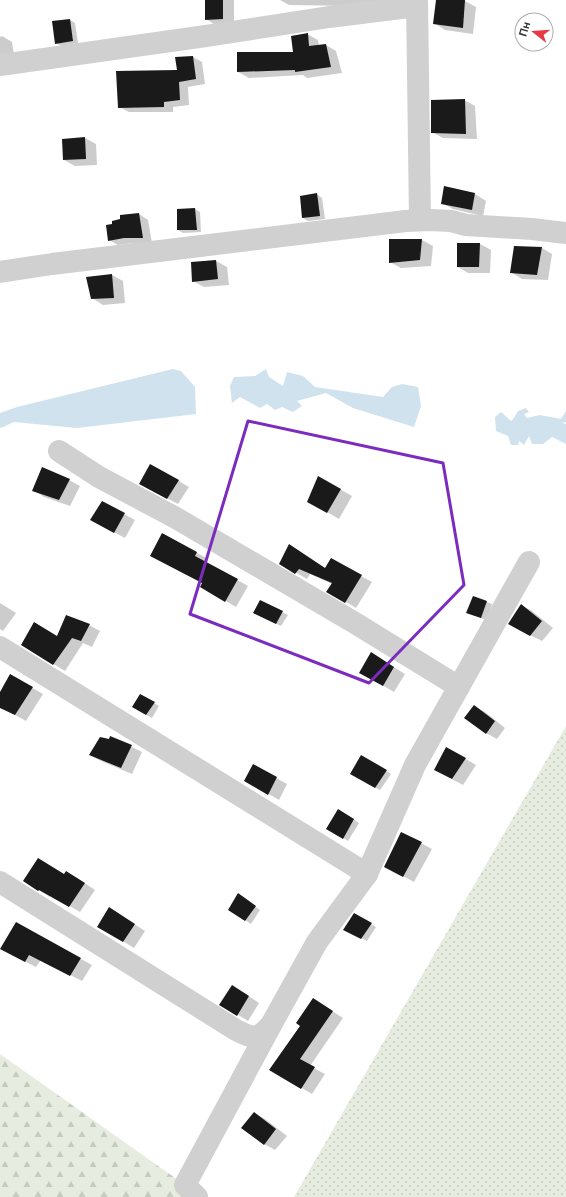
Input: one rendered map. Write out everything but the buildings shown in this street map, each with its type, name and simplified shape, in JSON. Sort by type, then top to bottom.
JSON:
[{"type":"street","points":[[0,65],[206,36],[417,3],[420,220]]},
{"type":"street","points":[[0,272],[52,264],[361,225],[420,220],[451,221],[466,225],[532,229],[566,233]]},
{"type":"street","points":[[59,451],[99,476],[176,518],[355,623],[459,686]]},
{"type":"street","points":[[197,1197],[185,1185],[317,942],[367,874],[415,765],[529,562]]},
{"type":"street","points":[[0,647],[367,874]]},
{"type":"street","points":[[0,882],[236,1030],[250,1037],[262,1035],[271,1025]]},
{"type":"highlighted area","points":[[248,421],[443,463],[464,585],[369,683],[190,614]]},
{"type":"green space","points":[[566,726],[566,1197],[294,1197]]},
{"type":"green space","points":[[0,1054],[185,1185],[197,1197],[0,1197]]},
{"type":"water","points":[[173,369],[181,371],[195,387],[196,414],[77,428],[14,422],[1,428],[0,427],[0,413],[17,407]]},
{"type":"water","points":[[266,369],[269,377],[283,386],[287,372],[303,376],[315,387],[383,397],[392,387],[402,384],[418,387],[421,406],[414,427],[353,408],[326,393],[297,401],[302,406],[293,412],[282,407],[275,410],[267,404],[260,408],[240,397],[232,403],[230,386],[234,377],[255,376]]},
{"type":"water","points":[[526,408],[529,412],[524,414],[527,418],[540,415],[561,419],[566,411],[566,422],[562,423],[566,424],[566,444],[552,437],[543,444],[532,444],[529,436],[524,445],[519,441],[518,445],[511,445],[508,436],[496,431],[495,417],[501,412],[511,421],[518,411]]}]
